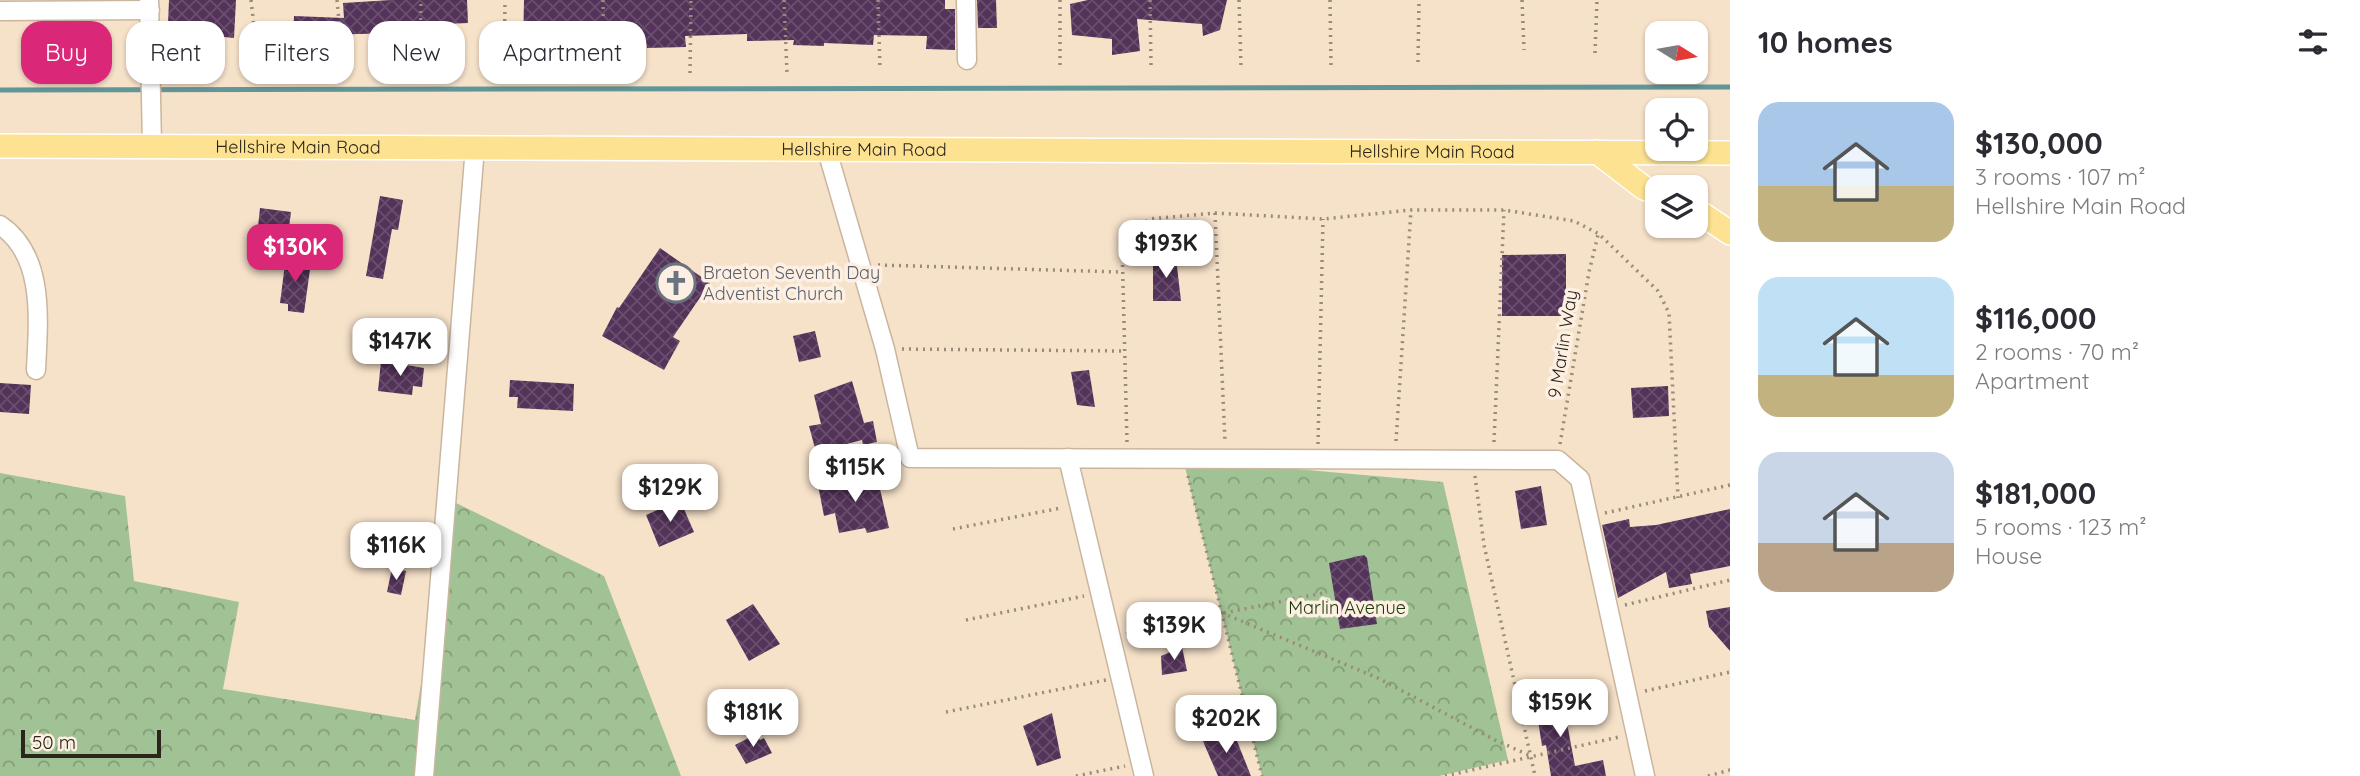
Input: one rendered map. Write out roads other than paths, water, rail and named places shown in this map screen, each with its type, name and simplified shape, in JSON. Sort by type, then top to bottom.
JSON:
[{"type":"main road","name":"Hellshire Main Road","points":[[0,146],[151,134],[475,148],[826,147],[1730,153]]},
{"type":"main road","points":[[1597,152],[1645,188]]},
{"type":"main road","points":[[1708,218],[1730,233]]},
{"type":"street","points":[[966,0],[967,60]]},
{"type":"street","points":[[0,11],[150,5],[151,134]]},
{"type":"street","points":[[826,147],[886,349],[910,458],[1318,459],[1395,462],[1558,460],[1580,479],[1646,776]]},
{"type":"street","points":[[424,776],[475,148]]},
{"type":"street","points":[[0,225],[18,244],[35,285],[38,304],[36,370]]},
{"type":"street","points":[[1068,458],[1142,769]]},
{"type":"waterway","points":[[0,90],[1730,87]]},
{"type":"place","name":"Braeton Seventh Day Adventist Church","points":[[676,283]]},
{"type":"park label","name":"Marlin Avenue","points":[[1347,608]]}]
